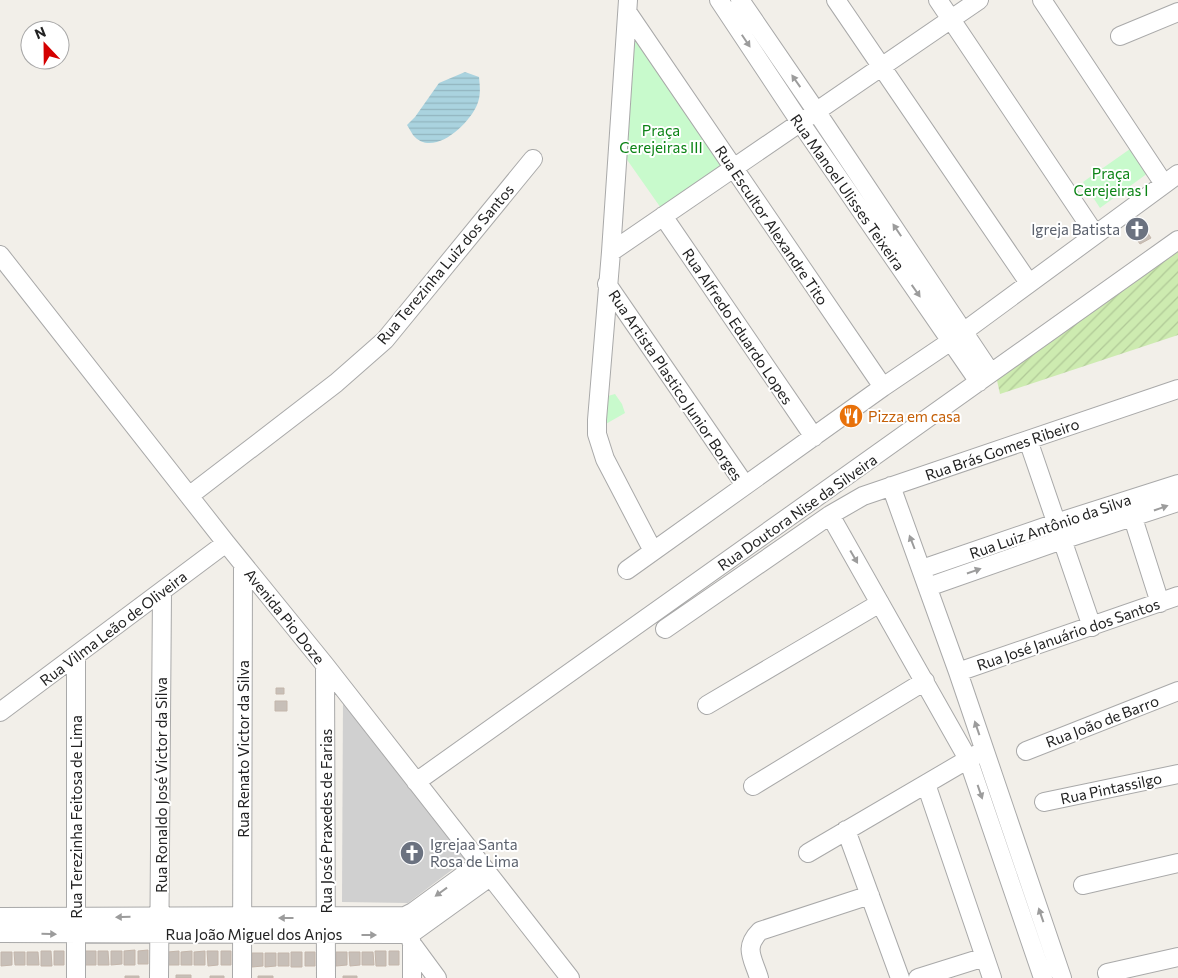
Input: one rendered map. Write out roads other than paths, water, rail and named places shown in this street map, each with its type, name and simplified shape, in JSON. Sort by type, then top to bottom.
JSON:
[{"type":"street","name":"Rua Manoel Ulisses Teixeira","points":[[719,0],[800,122],[957,336]]},
{"type":"street","name":"Rua Manoel Ulisses Teixeira","points":[[740,0],[816,111],[985,378]]},
{"type":"street","points":[[836,0],[1029,283]]},
{"type":"street","points":[[938,0],[1095,234]]},
{"type":"street","points":[[612,252],[979,0]]},
{"type":"street","points":[[627,570],[957,336],[1171,179],[1042,0]]},
{"type":"street","points":[[628,6],[612,252],[597,420],[598,434],[606,459],[653,551]]},
{"type":"street","name":"Rua Escultor Alexandre Tito","points":[[628,6],[733,168],[883,388]]},
{"type":"street","points":[[1120,36],[1178,12]]},
{"type":"street","name":"Rua Terezinha Luiz dos Santos","points":[[189,496],[336,383],[385,340],[532,159]]},
{"type":"street","name":"Rua Alfredo Eduardo Lopes","points":[[663,216],[814,437]]},
{"type":"street","name":"Rua Doutora Nise da Silveira","points":[[416,782],[1178,240]]},
{"type":"street","name":"Avenida Pio Doze","points":[[0,255],[570,978]]},
{"type":"street","name":"Rua Artista Plastico Junior Borges","points":[[608,284],[745,485]]},
{"type":"street","name":"Rua Brás Gomes Ribeiro","points":[[665,629],[830,514],[863,496],[1178,389]]},
{"type":"street","points":[[1028,440],[1092,626]]},
{"type":"street","name":"Rua Luiz Antônio da Silva","points":[[922,569],[1178,484]]},
{"type":"street","points":[[891,486],[958,672],[1062,978]]},
{"type":"street","name":"Rua Luiz Antônio da Silva","points":[[928,587],[1178,502]]},
{"type":"street","points":[[830,514],[968,759],[1043,978]]},
{"type":"street","points":[[1133,518],[1160,602]]},
{"type":"street","name":"Rua Vilma Leão de Oliveira","points":[[0,712],[226,543]]},
{"type":"street","name":"Rua Renato Victor da Silva","points":[[242,978],[243,564]]},
{"type":"street","name":"Rua Ronaldo José Victor da Silva","points":[[159,978],[162,592]]},
{"type":"street","name":"Rua José Januário dos Santos","points":[[958,672],[1178,596]]},
{"type":"street","points":[[707,705],[880,603]]},
{"type":"street","name":"Rua Terezinha Feitosa de Lima","points":[[76,656],[76,978]]},
{"type":"street","name":"Rua José Praxedes de Farias","points":[[325,665],[326,978]]},
{"type":"street","points":[[753,786],[925,681]]},
{"type":"street","name":"Rua João de Barro","points":[[1026,751],[1178,691]]},
{"type":"street","points":[[808,853],[984,750]]},
{"type":"street","name":"Rua Pintassilgo","points":[[1044,802],[1178,774]]},
{"type":"street","points":[[926,784],[992,978]]},
{"type":"street","points":[[846,830],[900,978]]},
{"type":"street","points":[[1083,885],[1178,864]]},
{"type":"street","points":[[412,978],[411,939],[405,916],[485,870]]},
{"type":"street","points":[[411,939],[415,931],[485,870]]},
{"type":"street","points":[[759,978],[750,950],[752,940],[760,931],[870,895]]},
{"type":"street","name":"Rua João Miguel dos Anjos","points":[[0,933],[160,916],[242,926]]},
{"type":"street","name":"Rua João Miguel dos Anjos","points":[[0,917],[159,934],[242,926],[326,926],[405,916]]},
{"type":"street","name":"Rua João Miguel dos Anjos","points":[[326,926],[411,939]]},
{"type":"street","points":[[411,939],[437,978]]},
{"type":"street","points":[[1036,956],[1053,950]]},
{"type":"street","points":[[918,978],[985,957]]},
{"type":"street","points":[[1107,972],[1178,957]]},
{"type":"water","points":[[465,72],[479,77],[479,98],[473,113],[459,129],[440,141],[430,143],[421,141],[413,135],[407,125],[415,117],[439,83]]},
{"type":"place","name":"Igreja Batista","points":[[1137,229]]},
{"type":"place","name":"Pizza em casa","points":[[851,416]]},
{"type":"place","name":"Igrejaa Santa Rosa de Lima","points":[[412,853]]},
{"type":"park label","name":"Praça Cerejeiras III","points":[[661,138]]},
{"type":"park label","name":"Praça Cerejeiras I","points":[[1111,182]]}]
